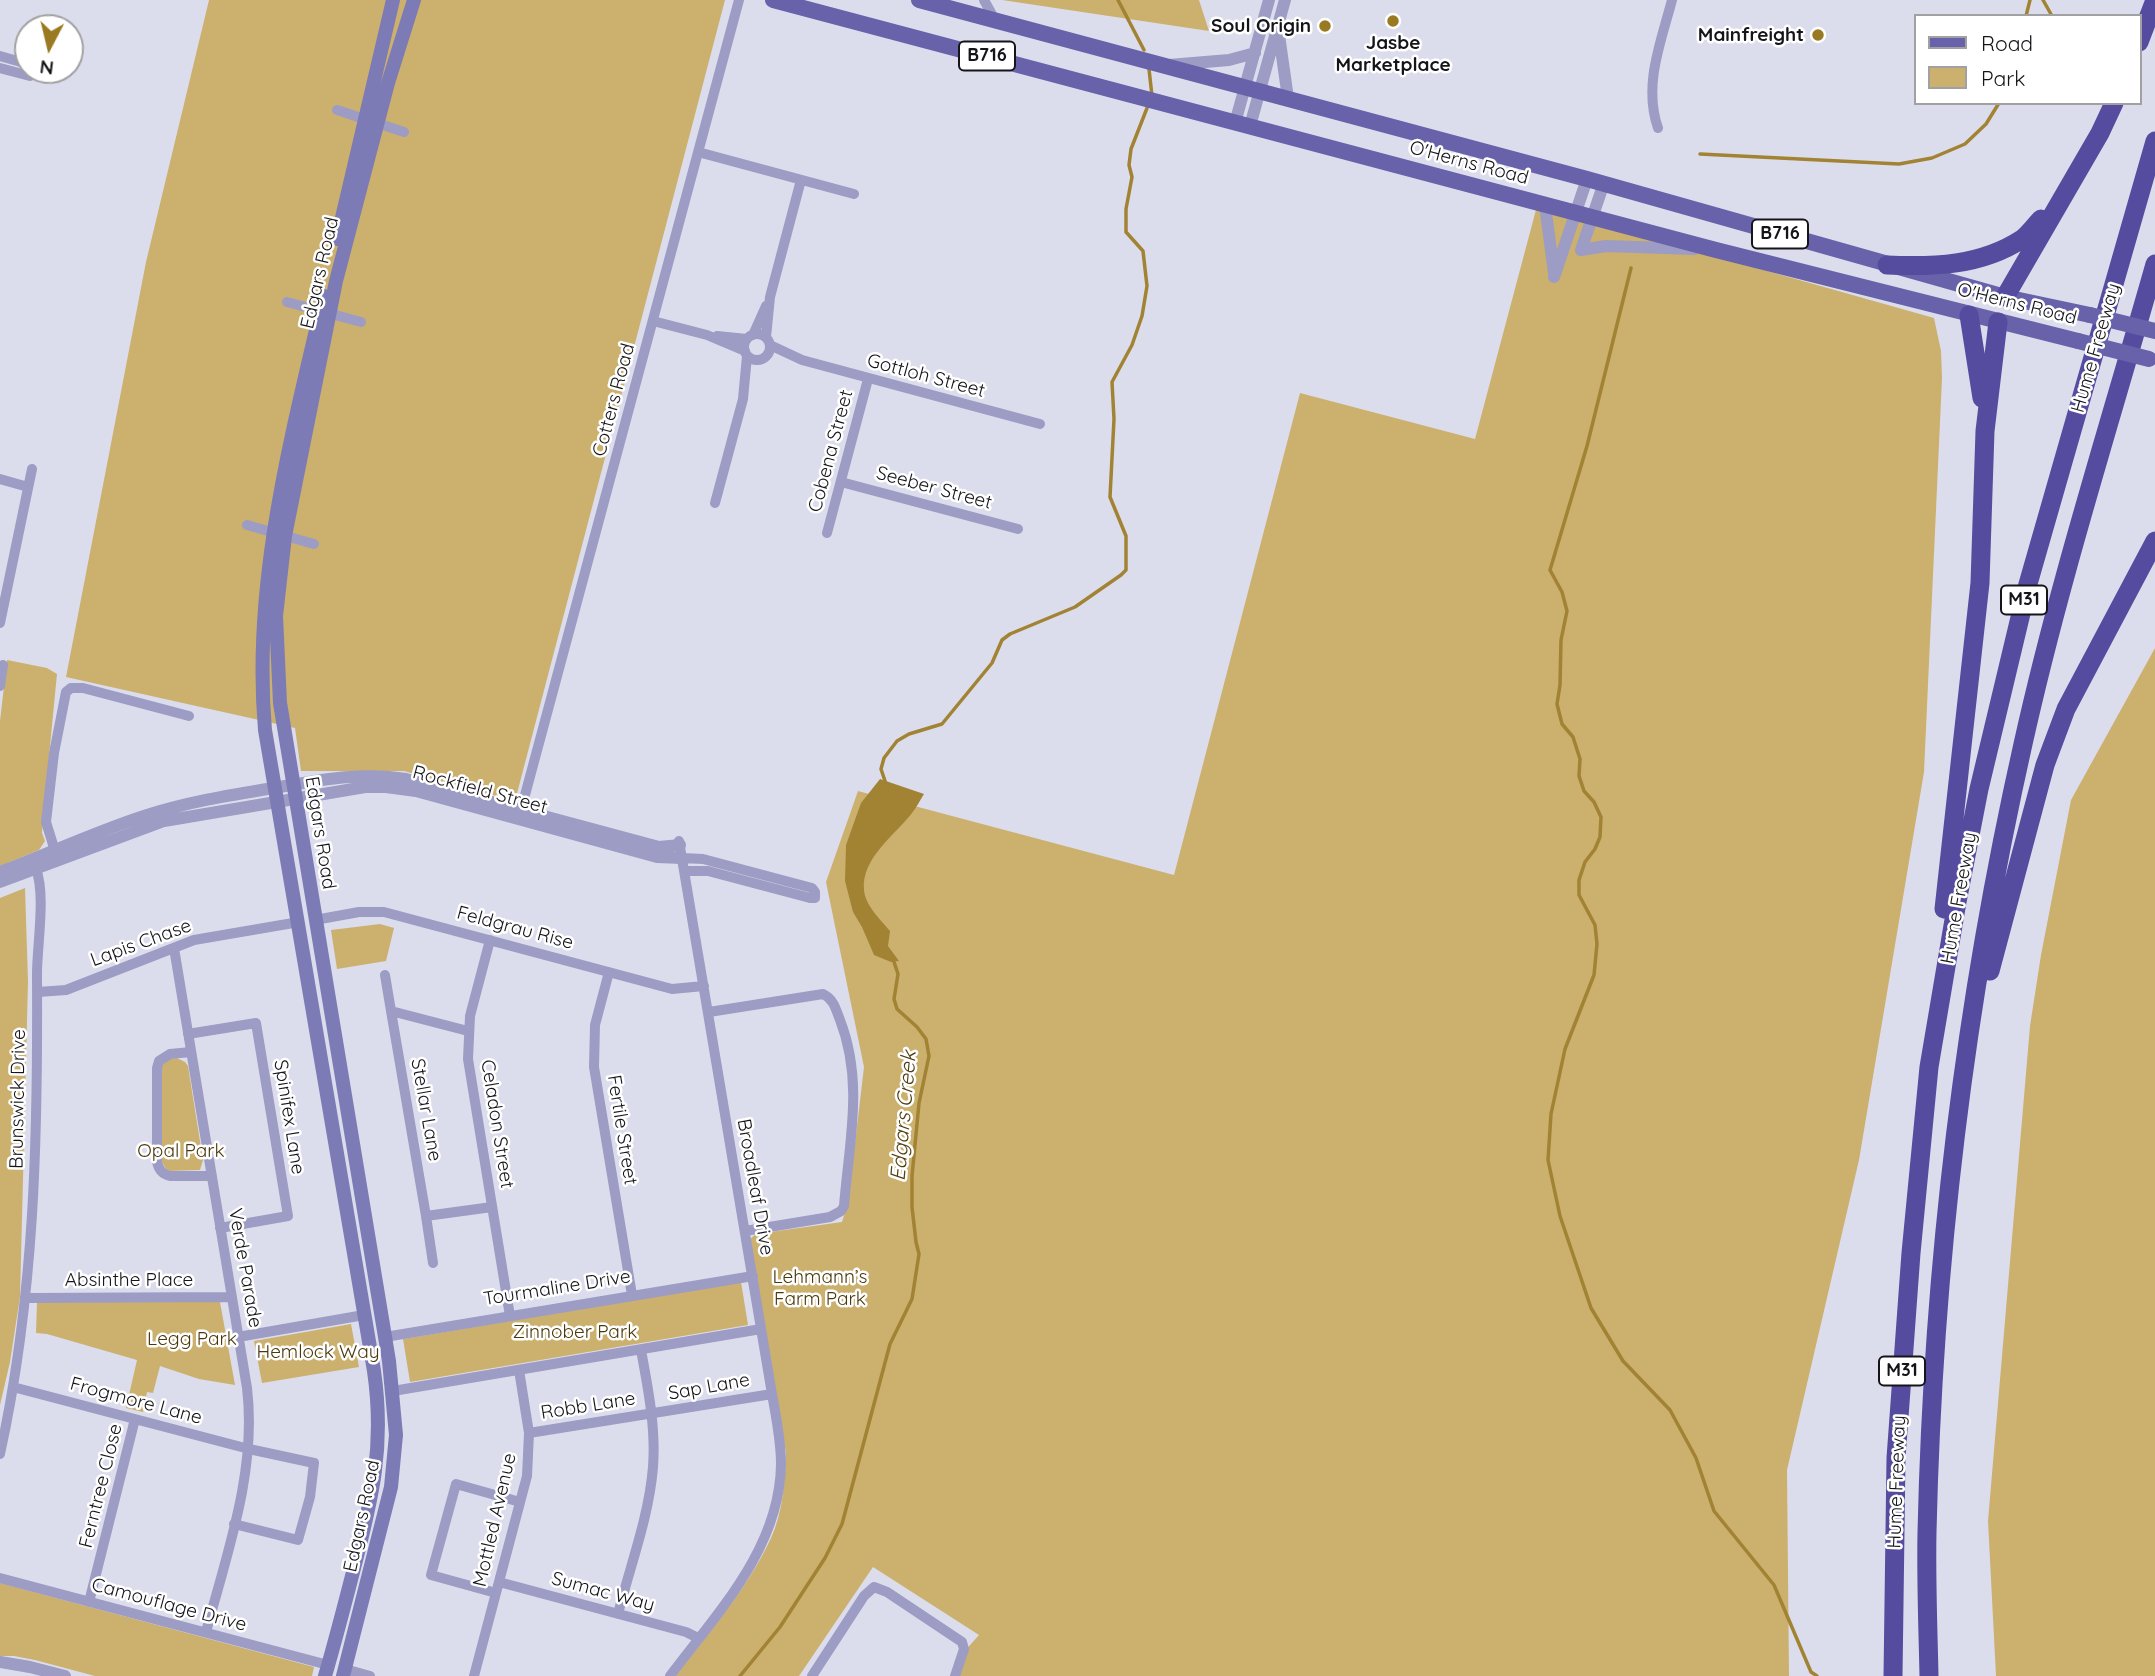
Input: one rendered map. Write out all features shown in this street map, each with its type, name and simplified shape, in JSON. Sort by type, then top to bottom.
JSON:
[{"type":"highway","points":[[2141,37],[2155,0]]},
{"type":"highway","points":[[2005,298],[2101,133],[2113,105]]},
{"type":"highway","name":"Hume Freeway","points":[[1893,1676],[1896,1458],[1910,1253],[1929,1067],[1956,902],[2009,659],[2155,141]]},
{"type":"highway","points":[[1887,265],[1932,267],[1965,263],[2000,250],[2023,239],[2064,195]]},
{"type":"highway","name":"Hume Freeway","points":[[1929,1676],[1927,1534],[1933,1382],[1942,1264],[1978,973],[2031,706],[2059,595],[2155,264]]},
{"type":"highway","points":[[1969,315],[1985,431]]},
{"type":"highway","points":[[1929,1067],[1979,583],[1985,431],[1998,322]]},
{"type":"highway","points":[[1965,1070],[2045,765],[2066,709],[2155,541]]},
{"type":"main road","name":"Edgars Road","points":[[371,121],[414,0]]},
{"type":"main road","name":"O'Herns Road","points":[[774,0],[1716,250],[2152,360]]},
{"type":"main road","name":"O'Herns Road","points":[[919,0],[1604,183],[2005,298],[2155,331]]},
{"type":"main road","name":"Edgars Road","points":[[327,1671],[368,1514],[376,1472],[379,1422],[377,1392],[265,730],[262,688],[265,595],[279,534],[300,400],[325,313],[371,121],[392,3]]},
{"type":"main road","points":[[1998,322],[2005,298]]},
{"type":"main road","name":"Edgars Road","points":[[279,534],[276,642],[280,703],[385,1337],[396,1435],[391,1487],[344,1673]]},
{"type":"main road","points":[[299,922],[316,920]]},
{"type":"street","name":"Cotters Road","points":[[520,815],[739,0]]},
{"type":"street","points":[[984,0],[995,20]]},
{"type":"street","points":[[1253,88],[1255,53],[1269,0]]},
{"type":"street","points":[[1243,125],[1284,0]]},
{"type":"street","points":[[1658,128],[1650,98],[1653,72],[1672,0]]},
{"type":"street","points":[[1278,24],[1288,98]]},
{"type":"street","points":[[1165,65],[1229,60],[1255,53]]},
{"type":"street","points":[[337,110],[404,132]]},
{"type":"street","points":[[698,152],[854,194]]},
{"type":"street","points":[[1545,205],[1554,277],[1587,179]]},
{"type":"street","points":[[715,503],[743,399],[766,350],[770,297],[801,180]]},
{"type":"street","points":[[1604,183],[1581,250],[1606,246],[1716,250]]},
{"type":"street","points":[[743,399],[750,337],[770,297]]},
{"type":"street","points":[[287,302],[361,322]]},
{"type":"street","points":[[653,321],[707,335],[754,360],[766,350]]},
{"type":"street","points":[[707,335],[750,337],[766,350]]},
{"type":"street","name":"Gottloh Street","points":[[766,350],[1040,424]]},
{"type":"street","name":"Cobena Street","points":[[827,533],[868,379]]},
{"type":"street","points":[[0,623],[32,469]]},
{"type":"street","points":[[0,479],[28,486]]},
{"type":"street","name":"Seeber Street","points":[[841,482],[1018,529]]},
{"type":"street","points":[[247,525],[314,544]]},
{"type":"street","points":[[0,686],[3,664]]},
{"type":"street","points":[[58,855],[46,822],[54,753],[66,692],[71,688],[83,688],[189,716]]},
{"type":"street","name":"Rockfield Street","points":[[0,872],[34,864],[164,821],[294,791],[328,778],[393,777],[657,857],[682,854],[765,881]]},
{"type":"street","name":"Broadleaf Drive","points":[[670,1676],[746,1572],[772,1523],[779,1492],[781,1462],[746,1231],[682,854]]},
{"type":"street","name":"Rockfield Street","points":[[0,883],[34,864]]},
{"type":"street","name":"Brunswick Drive","points":[[0,1454],[26,1298],[36,1158],[41,890],[34,864]]},
{"type":"street","name":"Feldgrau Rise","points":[[316,920],[359,912],[384,912],[672,989],[705,986]]},
{"type":"street","name":"Lapis Chase","points":[[37,992],[66,990],[194,940],[299,922]]},
{"type":"street","name":"Celadon Street","points":[[490,940],[473,1002],[468,1031],[468,1059],[510,1316]]},
{"type":"street","name":"Verde Parade","points":[[174,948],[249,1404],[246,1473],[206,1632]]},
{"type":"street","name":"Fertile Street","points":[[609,972],[595,1025],[594,1067],[632,1295]]},
{"type":"street","name":"Stellar Lane","points":[[384,975],[433,1262]]},
{"type":"street","points":[[709,1012],[823,994],[833,1002],[848,1040],[853,1064],[853,1105],[844,1206],[841,1212],[830,1217],[746,1231]]},
{"type":"street","points":[[391,1011],[468,1031]]},
{"type":"street","name":"Spinifex Lane","points":[[188,1034],[256,1023],[288,1216],[220,1228]]},
{"type":"street","points":[[191,1052],[170,1054],[159,1061],[157,1162],[163,1174],[170,1176],[212,1176]]},
{"type":"street","points":[[426,1216],[492,1207]]},
{"type":"street","name":"Tourmaline Drive","points":[[368,1340],[752,1276]]},
{"type":"street","name":"Absinthe Place","points":[[26,1298],[231,1297]]},
{"type":"street","points":[[239,1337],[381,1312]]},
{"type":"street","points":[[393,1391],[761,1329]]},
{"type":"street","points":[[618,1614],[651,1483],[654,1449],[640,1350]]},
{"type":"street","name":"Mottled Avenue","points":[[474,1676],[529,1462],[529,1433],[519,1370]]},
{"type":"street","name":"Frogmore Lane","points":[[13,1387],[249,1449],[314,1463],[310,1497],[298,1540],[234,1524]]},
{"type":"street","name":"Sap Lane","points":[[651,1414],[772,1394]]},
{"type":"street","name":"Robb Lane","points":[[529,1433],[651,1414]]},
{"type":"street","name":"Ferntree Close","points":[[89,1602],[135,1419]]},
{"type":"street","name":"Sumac Way","points":[[520,1503],[456,1484],[431,1575],[618,1614],[686,1632],[698,1638]]},
{"type":"street","name":"Camouflage Drive","points":[[0,1578],[206,1632],[327,1671]]},
{"type":"street","points":[[812,1676],[871,1588],[881,1589],[962,1642],[964,1649],[955,1676]]},
{"type":"street","points":[[0,1662],[65,1676]]},
{"type":"street","points":[[344,1673],[370,1676]]},
{"type":"green space","points":[[209,0],[725,0],[515,801],[404,771],[301,771],[295,728],[66,677],[146,262]]},
{"type":"green space","points":[[1002,0],[1199,0],[1209,31]]},
{"type":"green space","name":"Lehmann’s Farm Park","points":[[1537,206],[1934,318],[1941,351],[1924,772],[1859,1160],[1787,1470],[1789,1676],[955,1676],[963,1653],[979,1635],[873,1567],[799,1676],[676,1676],[727,1609],[762,1556],[775,1528],[783,1496],[786,1453],[750,1239],[756,1234],[842,1222],[848,1203],[864,1067],[826,882],[858,791],[1174,875],[1300,393],[1475,439]]},
{"type":"green space","points":[[2155,648],[2155,1676],[1996,1676],[1988,1521],[2030,1026],[2071,800]]},
{"type":"green space","points":[[7,660],[47,668],[57,674],[43,818],[42,833],[45,841],[39,850],[0,866],[0,721]]},
{"type":"green space","points":[[25,888],[28,981],[20,1297],[0,1405],[0,898]]},
{"type":"green space","points":[[380,924],[394,928],[386,961],[337,969],[331,930]]},
{"type":"green space","name":"Opal Park","points":[[177,1058],[188,1066],[203,1160],[200,1170],[167,1171],[162,1162],[162,1065]]},
{"type":"green space","name":"Zinnober Park","points":[[741,1282],[748,1325],[410,1382],[403,1339]]},
{"type":"green space","name":"Legg Park","points":[[37,1302],[220,1302],[235,1385],[199,1379],[160,1366],[153,1393],[147,1392],[143,1412],[126,1408],[137,1360],[36,1333]]},
{"type":"green space","name":"Hemlock Way","points":[[351,1324],[359,1367],[262,1383],[254,1341]]},
{"type":"green space","points":[[0,1583],[314,1667],[312,1676],[95,1676],[35,1660],[0,1656]]},
{"type":"shaded area","points":[[880,779],[924,794],[912,813],[881,847],[868,867],[865,878],[867,901],[890,931],[888,946],[899,961],[891,962],[874,955],[853,912],[845,881],[846,845],[861,803]]},
{"type":"waterway","name":"Edgars Creek","points":[[1118,0],[1144,50]]},
{"type":"waterway","points":[[2026,14],[2030,0]]},
{"type":"waterway","points":[[2043,0],[2051,14]]},
{"type":"waterway","name":"Edgars Creek","points":[[1149,69],[1152,96]]},
{"type":"waterway","name":"Edgars Creek","points":[[886,784],[881,769],[884,758],[897,741],[909,734],[942,724],[992,663],[1002,640],[1010,634],[1075,607],[1126,570],[1126,536],[1110,497],[1114,419],[1112,382],[1132,345],[1142,316],[1147,286],[1143,251],[1126,232],[1126,209],[1132,177],[1129,165],[1131,149],[1149,103]]},
{"type":"waterway","points":[[1700,154],[1899,164],[1932,158],[1965,144],[1986,124],[1998,105]]},
{"type":"waterway","points":[[1631,268],[1587,446],[1550,570],[1562,592],[1567,611],[1561,640],[1557,704],[1562,724],[1573,737],[1580,759],[1579,776],[1584,791],[1594,802],[1601,817],[1600,837],[1585,862],[1579,880],[1579,895],[1595,925],[1597,944],[1594,975],[1565,1049],[1551,1114],[1548,1160],[1560,1216],[1591,1308],[1623,1361],[1670,1410],[1696,1458],[1714,1511],[1774,1585],[1811,1672],[1817,1676]]},
{"type":"waterway","name":"Edgars Creek","points":[[740,1676],[780,1627],[825,1558],[842,1524],[890,1344],[912,1299],[919,1254],[912,1207],[912,1176],[919,1103],[929,1056],[926,1039],[897,1009],[894,999],[898,974],[893,959]]},
{"type":"place","name":"Jasbe Marketplace","points":[[1393,21]]},
{"type":"place","name":"Soul Origin","points":[[1325,26]]},
{"type":"place","name":"Mainfreight","points":[[1818,35]]}]
